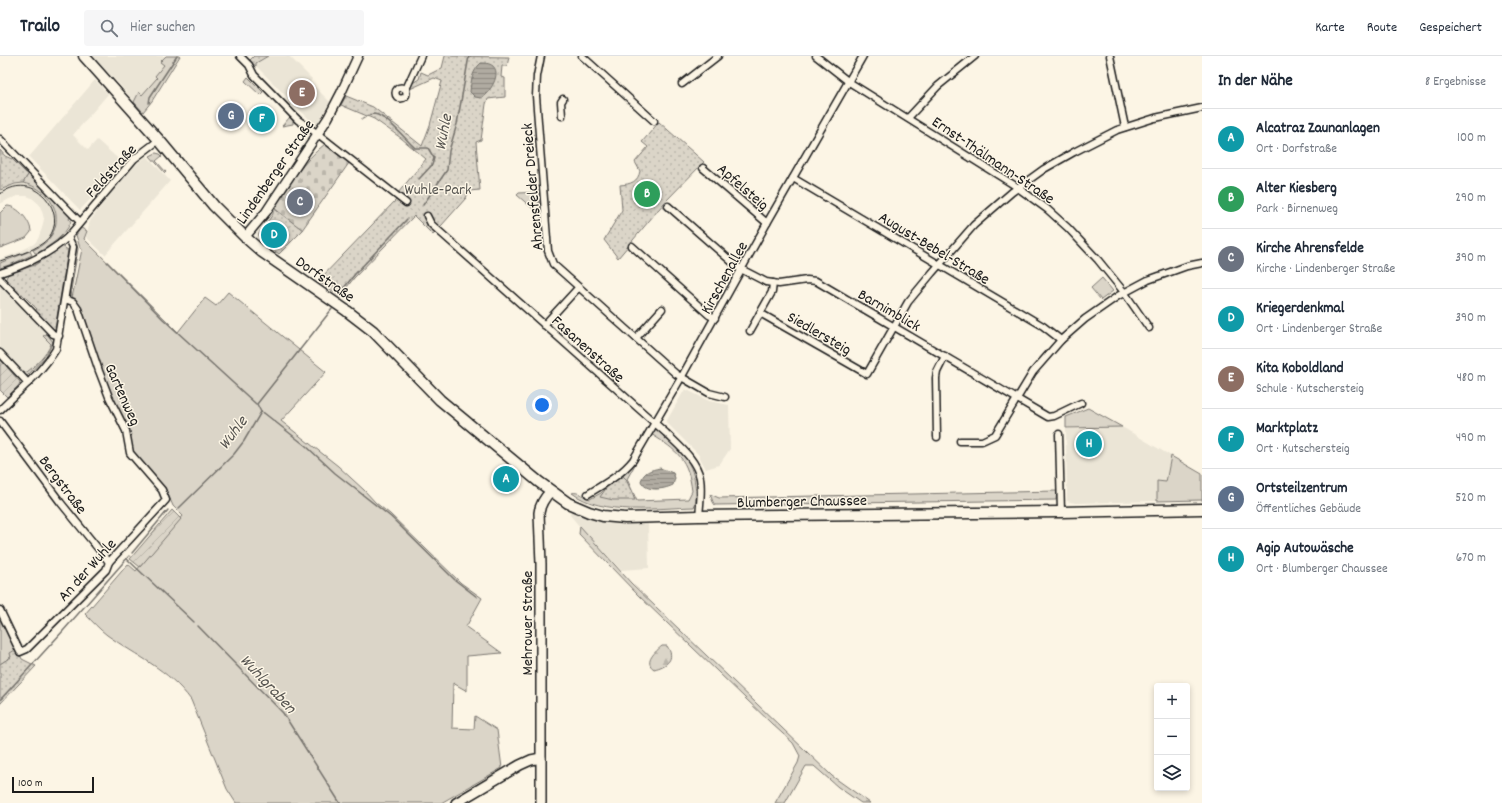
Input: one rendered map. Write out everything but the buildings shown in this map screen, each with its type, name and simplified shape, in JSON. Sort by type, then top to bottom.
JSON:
[{"type":"main road","name":"Dorfstraße","points":[[84,56],[214,206],[245,237],[262,252],[347,311],[373,331],[449,408],[551,491]]},
{"type":"main road","name":"Blumberger Chaussee","points":[[551,491],[568,503],[589,512],[603,516],[625,518],[1202,509]]},
{"type":"main road","name":"Mehrower Straße","points":[[541,803],[541,564],[539,513],[544,498],[551,491]]},
{"type":"main road","points":[[456,803],[520,765],[531,760],[541,758]]},
{"type":"street","points":[[240,56],[249,65],[254,76],[298,120],[406,203]]},
{"type":"street","name":"Lindenberger Straße","points":[[245,237],[266,212],[328,118],[358,56]]},
{"type":"street","points":[[406,89],[421,56]]},
{"type":"street","name":"Ahrensfelder Dreieck","points":[[541,56],[537,76],[536,96],[548,251],[553,264],[578,288],[681,378],[710,393],[725,397]]},
{"type":"street","points":[[582,56],[654,121]]},
{"type":"street","points":[[682,84],[718,56]]},
{"type":"street","name":"Ernst-Thälmann-Straße","points":[[816,56],[849,82],[1018,188],[1047,209],[1068,228],[1098,260],[1124,292],[1149,328]]},
{"type":"street","name":"Kirschenallee","points":[[588,494],[626,469],[633,460],[863,56]]},
{"type":"street","points":[[908,118],[938,86],[975,56]]},
{"type":"street","points":[[1110,56],[1125,127]]},
{"type":"street","points":[[562,116],[561,102],[563,99]]},
{"type":"street","points":[[894,326],[908,302],[974,225],[1018,188],[1044,169],[1074,152],[1125,127],[1154,118],[1202,108]]},
{"type":"street","points":[[0,139],[81,221]]},
{"type":"street","name":"Feldstraße","points":[[0,273],[49,252],[68,236],[134,159],[158,140]]},
{"type":"street","name":"Apfelsteig","points":[[703,168],[767,223]]},
{"type":"street","name":"August-Bebel-Straße","points":[[793,178],[1043,326],[1061,340]]},
{"type":"street","name":"Barnimblick","points":[[668,206],[742,270],[766,282],[779,284],[807,280],[816,281],[1048,417],[1054,416],[1081,403]]},
{"type":"street","name":"Fasanenstraße","points":[[427,216],[431,224],[689,456],[695,466],[700,480],[700,516]]},
{"type":"street","points":[[0,410],[28,383],[56,349],[73,247],[68,236]]},
{"type":"street","points":[[632,246],[709,315],[715,318]]},
{"type":"street","points":[[960,441],[982,441],[995,435],[1033,372],[1061,340],[1085,319],[1124,292],[1160,275],[1202,263]]},
{"type":"street","points":[[0,279],[53,334],[59,336]]},
{"type":"street","points":[[750,331],[772,292],[773,283]]},
{"type":"street","points":[[544,325],[578,288]]},
{"type":"street","name":"Gartenweg","points":[[65,299],[73,302],[79,312],[98,371],[126,431],[130,453],[162,490],[165,497]]},
{"type":"street","points":[[636,338],[662,309]]},
{"type":"street","name":"Siedlersteig","points":[[760,313],[867,374],[894,326]]},
{"type":"street","points":[[0,353],[28,383]]},
{"type":"street","points":[[937,437],[936,378],[937,372],[945,356]]},
{"type":"street","name":"Bergstraße","points":[[0,421],[70,515],[109,562]]},
{"type":"street","points":[[1059,434],[1061,512]]},
{"type":"street","name":"An der Wuhle","points":[[0,610],[20,652],[27,649],[106,570],[109,562],[164,502],[165,497]]},
{"type":"shaded area","points":[[92,56],[177,56],[143,112]]},
{"type":"shaded area","points":[[268,56],[289,56],[312,79],[310,82],[330,102],[316,126],[256,66],[256,63]]},
{"type":"shaded area","points":[[481,63],[489,64],[494,67],[496,77],[490,89],[481,98],[475,97],[470,92],[474,73]]},
{"type":"shaded area","points":[[95,80],[108,94],[73,135],[88,150],[97,140],[124,164],[80,210],[29,157]]},
{"type":"shaded area","points":[[147,156],[170,181],[105,255],[86,237],[90,221],[117,185],[138,163]]},
{"type":"shaded area","points":[[18,183],[37,187],[47,195],[54,208],[56,217],[55,226],[51,237],[41,247],[0,263],[0,259],[19,252],[34,244],[38,239],[42,228],[44,219],[42,211],[39,204],[32,198],[27,196],[18,196],[0,204],[0,190]]},
{"type":"shaded area","points":[[0,285],[51,338],[53,342],[46,356],[27,376],[25,376],[0,350]]},
{"type":"shaded area","points":[[685,389],[709,401],[729,405],[730,449],[719,465],[706,469],[698,454],[666,422]]},
{"type":"shaded area","points":[[1122,427],[1171,456],[1166,482],[1157,481],[1157,501],[1075,503],[1067,501],[1066,429]]},
{"type":"shaded area","points":[[660,468],[673,473],[675,478],[673,485],[655,489],[643,485],[641,481],[646,473]]},
{"type":"shaded area","points":[[571,510],[590,516],[648,522],[649,568],[621,570],[570,515]]},
{"type":"green space","points":[[166,56],[180,56],[152,101],[143,112],[134,102],[139,92],[142,95],[157,78],[155,76],[164,65],[160,62]]},
{"type":"green space","points":[[254,56],[268,56],[256,63],[256,66],[249,61]]},
{"type":"green space","name":"Wuhle-Park","points":[[445,56],[509,57],[507,66],[502,66],[501,77],[505,78],[505,97],[488,99],[481,140],[476,142],[480,190],[469,191],[466,198],[433,235],[414,216],[354,278],[340,296],[318,281],[396,200],[404,206],[407,201],[398,193],[426,159],[401,138],[374,119],[341,105],[346,96],[373,107],[422,146],[430,125],[442,81],[434,78],[410,89],[411,84],[419,79],[421,72],[428,75],[442,68]]},
{"type":"green space","points":[[248,77],[263,92],[260,95],[245,81]]},
{"type":"green space","points":[[290,117],[293,124],[282,126]]},
{"type":"green space","points":[[659,122],[704,162],[664,203],[618,258],[604,240],[622,210],[620,185],[631,183],[638,178],[640,171],[635,162],[648,147],[642,142]]},
{"type":"green space","points":[[325,144],[349,163],[302,230],[274,208],[303,166]]},
{"type":"green space","points":[[0,150],[5,156],[12,159],[26,173],[29,173],[23,183],[15,184],[0,190]]},
{"type":"green space","points":[[156,153],[162,156],[156,161],[166,172],[165,173],[150,156]]},
{"type":"green space","points":[[29,173],[70,217],[69,219],[71,222],[61,236],[52,244],[37,253],[33,250],[45,243],[52,234],[56,224],[56,214],[52,203],[45,195],[36,188],[23,183]]},
{"type":"green space","points":[[538,192],[539,214],[517,195],[519,193]]},
{"type":"green space","points":[[7,206],[15,209],[23,215],[29,224],[31,232],[26,238],[0,248],[0,213]]},
{"type":"green space","points":[[273,208],[303,230],[279,254],[260,240],[259,234],[273,214]]},
{"type":"green space","points":[[81,228],[87,231],[84,239],[178,332],[205,298],[216,306],[228,292],[326,372],[281,421],[338,466],[461,583],[482,598],[466,627],[502,653],[467,656],[467,691],[453,683],[452,728],[474,729],[475,716],[497,730],[502,768],[441,803],[236,803],[227,789],[191,700],[173,680],[152,664],[107,635],[85,614],[128,564],[136,571],[183,516],[173,506],[170,499],[133,453],[77,304],[72,298],[82,249],[80,248],[76,235]]},
{"type":"green space","points":[[76,242],[78,249],[70,296],[69,291],[71,279],[73,278],[72,272]]},
{"type":"green space","points":[[62,246],[68,250],[55,329],[53,329],[50,326],[48,327],[34,312],[37,309],[22,294],[19,296],[5,281],[9,274],[35,265]]},
{"type":"green space","points":[[30,251],[32,255],[0,268],[0,263]]},
{"type":"green space","points":[[1102,278],[1113,291],[1101,300],[1091,288]]},
{"type":"green space","points":[[47,334],[53,342],[46,356],[27,376],[22,373],[31,369],[47,352],[51,344],[43,336]]},
{"type":"green space","points":[[0,348],[21,372],[0,350]]},
{"type":"green space","points":[[0,359],[20,382],[19,385],[7,397],[0,390]]},
{"type":"green space","points":[[1088,408],[1122,427],[1066,428],[1066,417]]},
{"type":"green space","points":[[657,428],[682,453],[691,468],[696,490],[694,507],[647,509],[614,508],[584,500],[572,493],[579,493],[590,499],[601,493],[625,471],[646,439],[648,441],[627,479],[637,501],[688,499],[692,491],[688,471],[675,451],[651,434],[652,430]]},
{"type":"green space","points":[[1171,456],[1202,474],[1202,500],[1157,501],[1157,481],[1166,482]]},
{"type":"green space","points":[[622,475],[626,479],[635,500],[613,500],[600,497],[607,487]]},
{"type":"green space","points":[[1057,491],[1056,500],[715,505],[710,494],[719,498]]},
{"type":"green space","points":[[172,510],[181,519],[140,567],[130,559]]},
{"type":"green space","points":[[580,526],[631,583],[832,776],[870,803],[861,803],[838,787],[814,766],[806,766],[785,803],[775,803],[798,763],[800,756],[793,743],[638,595],[579,534]]},
{"type":"green space","points":[[0,617],[16,650],[11,657],[0,664]]},
{"type":"green space","points":[[662,646],[667,646],[670,651],[671,655],[669,661],[663,666],[654,669],[651,666],[650,660]]},
{"type":"green space","points":[[17,649],[22,659],[36,666],[0,704],[0,664],[11,657],[10,653]]},
{"type":"waterway","points":[[149,103],[150,97],[177,56]]},
{"type":"waterway","name":"Wuhle","points":[[423,205],[447,170],[449,151],[457,124],[469,56]]},
{"type":"waterway","points":[[362,119],[372,114],[379,115],[390,123],[415,148],[428,148],[434,158],[432,165],[419,179]]},
{"type":"waterway","name":"Wuhle","points":[[339,294],[355,274],[407,219]]},
{"type":"waterway","points":[[107,262],[163,319],[256,404]]},
{"type":"waterway","name":"Wuhle","points":[[179,508],[234,454],[244,441],[261,412],[257,404],[332,309]]},
{"type":"waterway","points":[[261,412],[306,446],[335,473],[391,517],[455,580],[477,597]]},
{"type":"waterway","name":"Wuhle","points":[[132,553],[168,510]]},
{"type":"waterway","name":"Wuhle","points":[[0,700],[129,556]]},
{"type":"waterway","name":"Wuhlgraben","points":[[127,559],[194,622]]},
{"type":"waterway","name":"Wuhlgraben","points":[[198,626],[283,713],[340,803]]},
{"type":"tram line","points":[[0,194],[14,187],[27,187],[38,191],[47,199],[53,210],[55,222],[52,233],[43,243],[28,251],[0,261]]},
{"type":"place","name":"Kita Koboldland","points":[[302,93]]},
{"type":"place","name":"Ortsteilzentrum","points":[[231,116]]},
{"type":"place","name":"Marktplatz","points":[[262,119]]},
{"type":"place","name":"Alter Kiesberg","points":[[647,194]]},
{"type":"place","name":"Kirche Ahrensfelde","points":[[300,202]]},
{"type":"place","name":"Kriegerdenkmal","points":[[274,235]]},
{"type":"place","name":"Agip Autowäsche","points":[[1089,444]]},
{"type":"place","name":"Alcatraz Zaunanlagen","points":[[506,479]]}]
